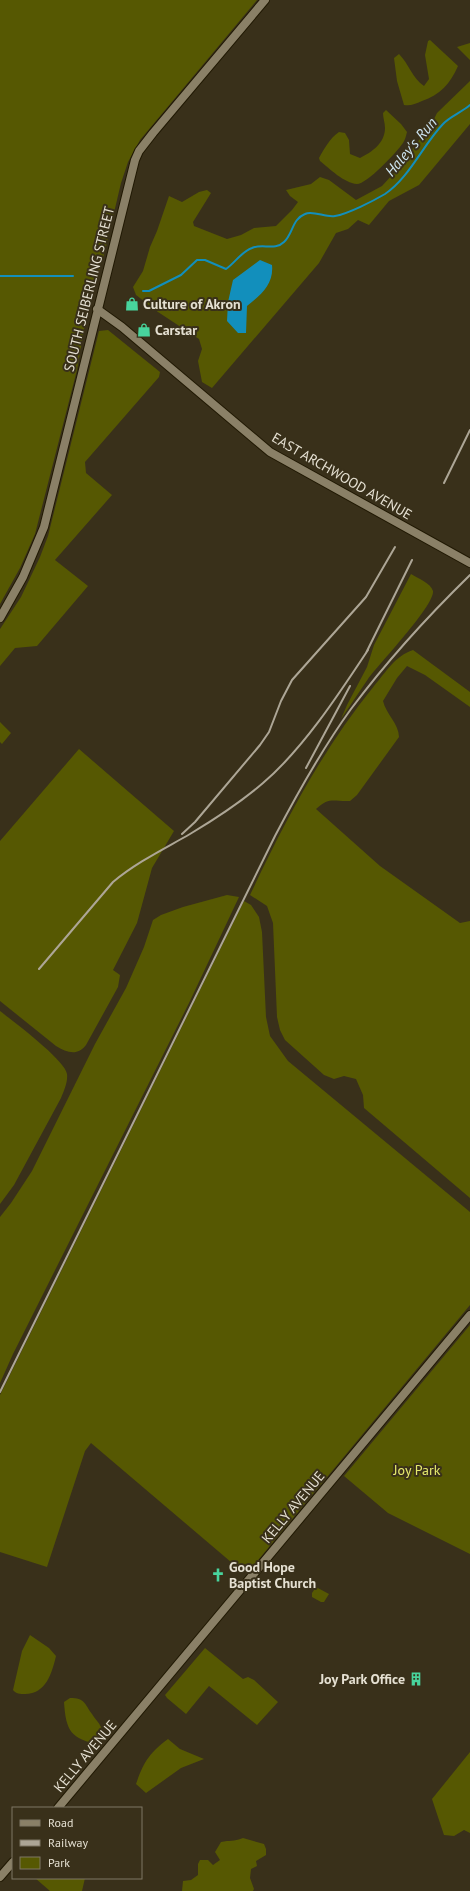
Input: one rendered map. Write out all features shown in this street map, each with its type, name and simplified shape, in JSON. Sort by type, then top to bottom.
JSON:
[{"type":"main road","name":"SOUTH SEIBERLING STREET","points":[[0,618],[23,577],[44,527],[128,182],[139,151],[265,0]]},
{"type":"main road","name":"EAST ARCHWOOD AVENUE","points":[[97,309],[122,328],[270,452],[470,563]]},
{"type":"main road","name":"KELLY AVENUE","points":[[59,1807],[470,1315]]},
{"type":"main road","points":[[0,1877],[12,1863]]},
{"type":"green space","points":[[0,0],[257,0],[140,140],[128,162],[121,183],[105,251],[87,313],[77,370],[35,534],[20,568],[0,604]]},
{"type":"green space","points":[[430,40],[458,66],[452,78],[444,88],[434,96],[415,104],[404,105],[397,81],[394,58],[399,54],[416,79],[424,86],[429,79],[425,55],[428,41]]},
{"type":"green space","points":[[470,43],[470,60],[457,47]]},
{"type":"green space","points":[[470,81],[470,124],[419,185],[389,201],[369,225],[358,220],[348,229],[336,233],[319,263],[212,388],[202,382],[198,361],[202,349],[199,339],[158,312],[136,295],[133,287],[143,271],[150,247],[169,196],[182,202],[199,192],[207,190],[211,193],[193,222],[194,226],[227,239],[241,235],[254,228],[276,226],[298,202],[290,196],[286,190],[311,184],[320,177],[329,180],[356,200],[382,186],[432,123],[437,113]]},
{"type":"green space","points":[[386,110],[407,132],[405,139],[394,154],[362,183],[357,184],[347,181],[320,161],[319,158],[325,147],[339,132],[345,133],[349,140],[350,154],[360,158],[373,150],[383,138],[385,126],[383,113]]},
{"type":"green space","points":[[108,330],[160,372],[159,377],[85,462],[86,473],[112,495],[55,560],[88,586],[37,646],[15,648],[0,666],[0,629],[21,597],[48,536],[99,331]]},
{"type":"green space","points":[[411,574],[424,581],[432,588],[433,591],[431,598],[416,621],[368,679],[341,719],[367,667],[374,645]]},
{"type":"green space","points":[[413,650],[470,692],[470,707],[425,675],[407,666],[397,678],[383,701],[395,723],[399,737],[357,795],[350,801],[332,800],[325,802],[316,809],[380,866],[460,923],[470,921],[470,1198],[364,1108],[363,1095],[356,1079],[344,1076],[334,1079],[324,1075],[285,1040],[280,1030],[277,1017],[273,923],[267,906],[250,895],[291,813],[338,735],[355,710],[391,665],[401,656]]},
{"type":"green space","points":[[0,722],[11,733],[2,744],[0,742]]},
{"type":"green space","points":[[79,749],[174,831],[152,868],[137,923],[113,970],[120,975],[118,987],[86,1045],[79,1051],[68,1052],[56,1046],[0,1001],[0,841]]},
{"type":"green space","points":[[227,895],[239,897],[189,1003],[13,1354],[0,1383],[0,1217],[32,1171],[95,1044],[126,988],[144,947],[153,920],[161,915],[183,907]]},
{"type":"green space","points":[[244,901],[251,905],[259,917],[262,932],[266,1017],[270,1036],[288,1061],[470,1212],[470,1305],[249,1571],[245,1572],[238,1568],[91,1443],[85,1451],[47,1567],[0,1552],[0,1395]]},
{"type":"green space","points":[[0,1011],[49,1051],[64,1068],[67,1077],[66,1086],[61,1098],[14,1185],[0,1204]]},
{"type":"green space","name":"Joy Park","points":[[470,1325],[470,1554],[388,1513],[344,1476]]},
{"type":"green space","points":[[316,1587],[329,1594],[324,1602],[312,1597],[312,1593]]},
{"type":"green space","points":[[30,1635],[49,1648],[56,1656],[50,1675],[43,1686],[32,1693],[18,1694],[13,1690],[22,1651]]},
{"type":"green space","points":[[205,1648],[243,1679],[248,1677],[254,1680],[278,1702],[257,1725],[209,1686],[186,1714],[167,1698],[165,1695]]},
{"type":"green space","points":[[70,1698],[79,1699],[84,1702],[100,1725],[102,1734],[99,1745],[82,1740],[72,1732],[66,1720],[64,1702]]},
{"type":"green space","points":[[168,1739],[180,1749],[204,1759],[181,1768],[146,1793],[136,1784],[144,1764],[152,1753]]},
{"type":"green space","points":[[470,1752],[470,1833],[464,1830],[454,1836],[444,1835],[432,1799]]},
{"type":"green space","points":[[243,1838],[264,1844],[266,1849],[266,1855],[256,1861],[257,1866],[251,1869],[250,1878],[254,1889],[253,1891],[182,1891],[183,1881],[191,1880],[198,1875],[198,1864],[200,1860],[208,1860],[213,1865],[220,1860],[215,1852],[221,1842]]},
{"type":"green space","points":[[36,1879],[85,1879],[82,1891],[50,1891]]},
{"type":"water","points":[[260,260],[272,265],[271,278],[262,293],[247,306],[246,333],[238,333],[227,321],[228,302],[233,280]]},
{"type":"waterway","name":"Haley's Run","points":[[143,291],[149,291],[181,275],[197,260],[205,260],[226,269],[245,252],[252,248],[260,246],[273,247],[280,245],[287,239],[298,219],[305,214],[312,213],[328,216],[340,215],[360,207],[385,194],[394,187],[409,170],[443,124],[470,105]]},
{"type":"waterway","name":"Haley's Run","points":[[0,276],[73,276]]},
{"type":"railway","points":[[444,483],[470,430]]},
{"type":"railway","points":[[182,834],[195,822],[260,745],[269,732],[281,701],[292,680],[366,597],[395,547]]},
{"type":"railway","points":[[366,653],[412,560]]},
{"type":"railway","points":[[0,1392],[275,836],[320,755],[351,709],[379,674],[438,607],[470,575]]},
{"type":"railway","points":[[39,969],[113,882],[141,862],[228,810],[255,790],[278,769],[320,720],[368,650]]},
{"type":"railway","points":[[306,768],[350,686]]},
{"type":"place","name":"Culture of Akron","points":[[132,304]]},
{"type":"place","name":"Carstar","points":[[144,330]]},
{"type":"place","name":"Good Hope Baptist Church","points":[[218,1575]]},
{"type":"place","name":"Joy Park Office","points":[[416,1679]]}]
